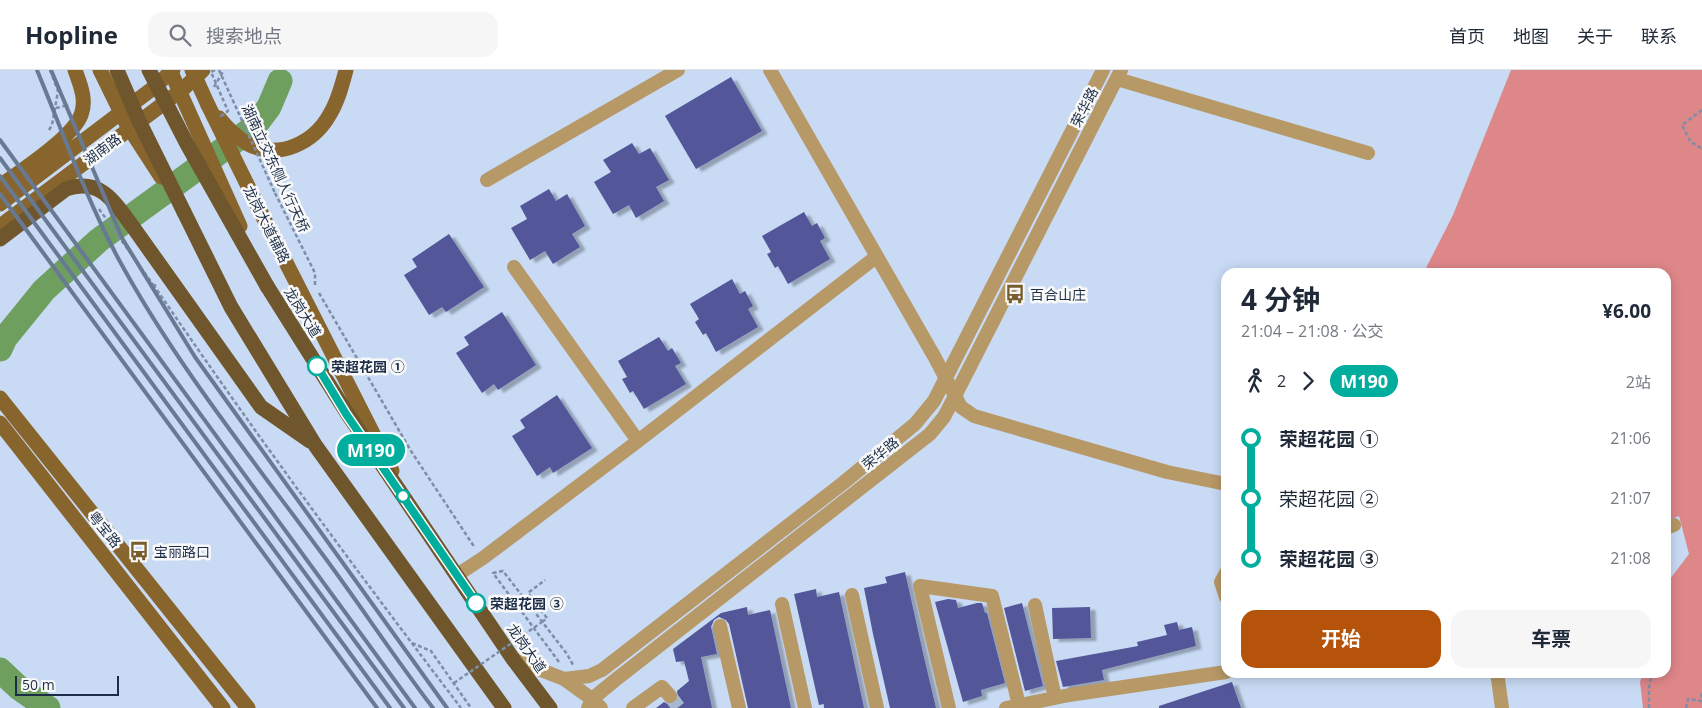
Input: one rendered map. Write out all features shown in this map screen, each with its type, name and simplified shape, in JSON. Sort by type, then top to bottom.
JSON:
[{"type":"highway","points":[[117,70],[138,121],[231,307],[315,445],[504,708]]},
{"type":"highway","name":"龙岗大道","points":[[149,70],[187,144],[267,286],[346,414],[513,659],[550,708]]},
{"type":"highway","points":[[0,238],[58,194],[75,186],[100,189],[114,202],[133,227],[261,407],[315,445]]},
{"type":"main road","points":[[0,186],[54,145],[74,127],[81,115],[83,100],[82,88],[75,70]]},
{"type":"main road","points":[[100,70],[126,123],[184,212]]},
{"type":"main road","name":"龙岗大道辅路","points":[[172,70],[267,286]]},
{"type":"main road","name":"湖南路","points":[[0,204],[152,89],[172,70]]},
{"type":"main road","name":"龙岗大道辅路","points":[[192,70],[210,98],[289,270],[412,510]]},
{"type":"main road","name":"湖南路","points":[[0,226],[183,89],[203,70]]},
{"type":"main road","points":[[210,98],[236,136],[249,144],[266,150],[278,151],[302,144],[320,129],[330,115],[342,86],[346,70]]},
{"type":"main road","name":"粤宝路","points":[[1,400],[248,708]]},
{"type":"main road","name":"粤宝路","points":[[0,423],[223,708]]},
{"type":"street","points":[[487,180],[678,70]]},
{"type":"street","points":[[770,70],[962,407],[974,416],[1168,472],[1221,483]]},
{"type":"street","name":"荣华路","points":[[513,659],[564,672],[589,676],[602,670],[915,424],[934,401],[1103,70]]},
{"type":"street","points":[[1119,74],[1368,153]]},
{"type":"street","name":"荣华路","points":[[594,705],[930,434],[944,417],[1119,74]]},
{"type":"street","points":[[457,576],[638,441],[876,257]]},
{"type":"street","points":[[514,267],[638,441]]},
{"type":"street","points":[[949,708],[920,586],[992,596],[1013,707],[1055,698],[1221,673]]},
{"type":"street","points":[[852,595],[877,708]]},
{"type":"street","points":[[782,604],[805,708]]},
{"type":"street","points":[[1035,605],[1055,698]]},
{"type":"street","points":[[720,626],[739,708]]},
{"type":"street","points":[[564,672],[594,705]]},
{"type":"street","points":[[1498,678],[1502,708]]},
{"type":"street","points":[[633,708],[662,687],[670,696]]},
{"type":"path","points":[[48,131],[52,125],[58,91],[50,70]]},
{"type":"path","name":"湖南立交东侧人行天桥","points":[[219,70],[315,273],[314,285],[411,451],[475,548]]},
{"type":"path","points":[[210,98],[224,70]]},
{"type":"path","points":[[56,108],[71,105]]},
{"type":"path","points":[[1702,110],[1682,125],[1690,141],[1702,149]]},
{"type":"path","points":[[102,212],[295,486],[461,708]]},
{"type":"path","points":[[154,276],[155,287]]},
{"type":"path","points":[[564,672],[493,573],[503,571],[567,654],[574,667]]},
{"type":"path","points":[[454,683],[547,618],[528,593],[545,580]]},
{"type":"path","points":[[412,643],[432,651],[472,708]]},
{"type":"path","points":[[1649,708],[1651,678]]},
{"type":"path","points":[[1686,708],[1688,699],[1701,701],[1702,691]]},
{"type":"shaded area","points":[[1511,70],[1702,70],[1702,708],[1643,708],[1640,682],[1641,678],[1671,678],[1671,578],[1689,554],[1679,516],[1671,519],[1671,268],[1426,268],[1453,215]]},
{"type":"building","points":[[731,77],[762,131],[696,169],[665,116]]},
{"type":"building","points":[[632,143],[639,154],[650,148],[669,180],[656,187],[664,201],[636,218],[629,205],[613,214],[594,182],[611,172],[603,160]]},
{"type":"building","points":[[549,189],[556,201],[567,194],[585,226],[572,234],[580,247],[553,264],[545,251],[530,260],[511,228],[527,219],[520,206]]},
{"type":"building","points":[[804,212],[812,226],[817,223],[825,238],[820,241],[830,259],[788,284],[778,266],[775,268],[767,254],[771,252],[762,236]]},
{"type":"building","points":[[449,234],[484,287],[446,312],[442,307],[429,315],[404,275],[417,267],[412,259]]},
{"type":"building","points":[[732,279],[740,294],[745,291],[753,306],[748,309],[758,327],[716,352],[706,333],[703,335],[695,322],[699,319],[690,304]]},
{"type":"building","points":[[502,312],[536,365],[498,390],[494,384],[482,393],[456,353],[469,345],[464,337]]},
{"type":"building","points":[[659,337],[668,351],[672,348],[681,363],[675,366],[686,384],[644,409],[633,391],[630,393],[622,379],[627,377],[618,361]]},
{"type":"building","points":[[557,395],[592,448],[553,473],[550,467],[537,476],[512,436],[525,428],[520,420]]},
{"type":"building","points":[[905,572],[936,708],[890,708],[873,634],[864,588],[887,583],[885,577]]},
{"type":"building","points":[[816,589],[817,597],[839,592],[864,708],[824,708],[824,704],[819,705],[794,594]]},
{"type":"building","points":[[948,599],[956,600],[958,608],[982,603],[985,613],[987,613],[1005,683],[981,690],[982,696],[963,702],[935,602]]},
{"type":"building","points":[[1022,603],[1043,686],[1025,691],[1004,608]]},
{"type":"building","points":[[747,607],[748,615],[770,610],[791,708],[748,708],[729,624],[726,620],[719,617],[714,620],[711,627],[717,654],[701,657],[712,708],[656,708],[664,702],[668,704],[675,703],[678,698],[677,691],[689,681],[684,661],[676,662],[673,649],[721,613]]},
{"type":"building","points":[[1090,607],[1091,638],[1053,639],[1052,608]]},
{"type":"building","points":[[1177,622],[1179,630],[1192,627],[1196,646],[1102,670],[1104,680],[1063,687],[1056,661],[1138,646],[1137,642],[1167,635],[1164,625]]},
{"type":"building","points":[[1232,682],[1241,708],[1159,708],[1159,706]]},
{"type":"waterway","points":[[0,349],[5,338],[44,290],[99,240],[254,127],[269,107],[280,81]]},
{"type":"waterway","points":[[0,670],[19,688],[48,708]]},
{"type":"tunnel","points":[[670,696],[679,708]]},
{"type":"railway","points":[[37,70],[75,165],[106,235],[140,297],[214,408],[433,708]]},
{"type":"railway","points":[[51,70],[122,238],[195,357],[447,708]]},
{"type":"railway","points":[[0,140],[415,708]]},
{"type":"railway","points":[[0,158],[404,708]]},
{"type":"railway","points":[[0,176],[390,708]]},
{"type":"railway","points":[[0,194],[377,708]]},
{"type":"bus line","name":"M190","points":[[317,366],[346,414],[476,603]]},
{"type":"place","name":"百合山庄","points":[[1015,294]]},
{"type":"place","name":"荣超花园 ①","points":[[317,366]]},
{"type":"place","name":"宝丽路口","points":[[139,551]]},
{"type":"place","name":"荣超花园 ③","points":[[476,603]]}]
